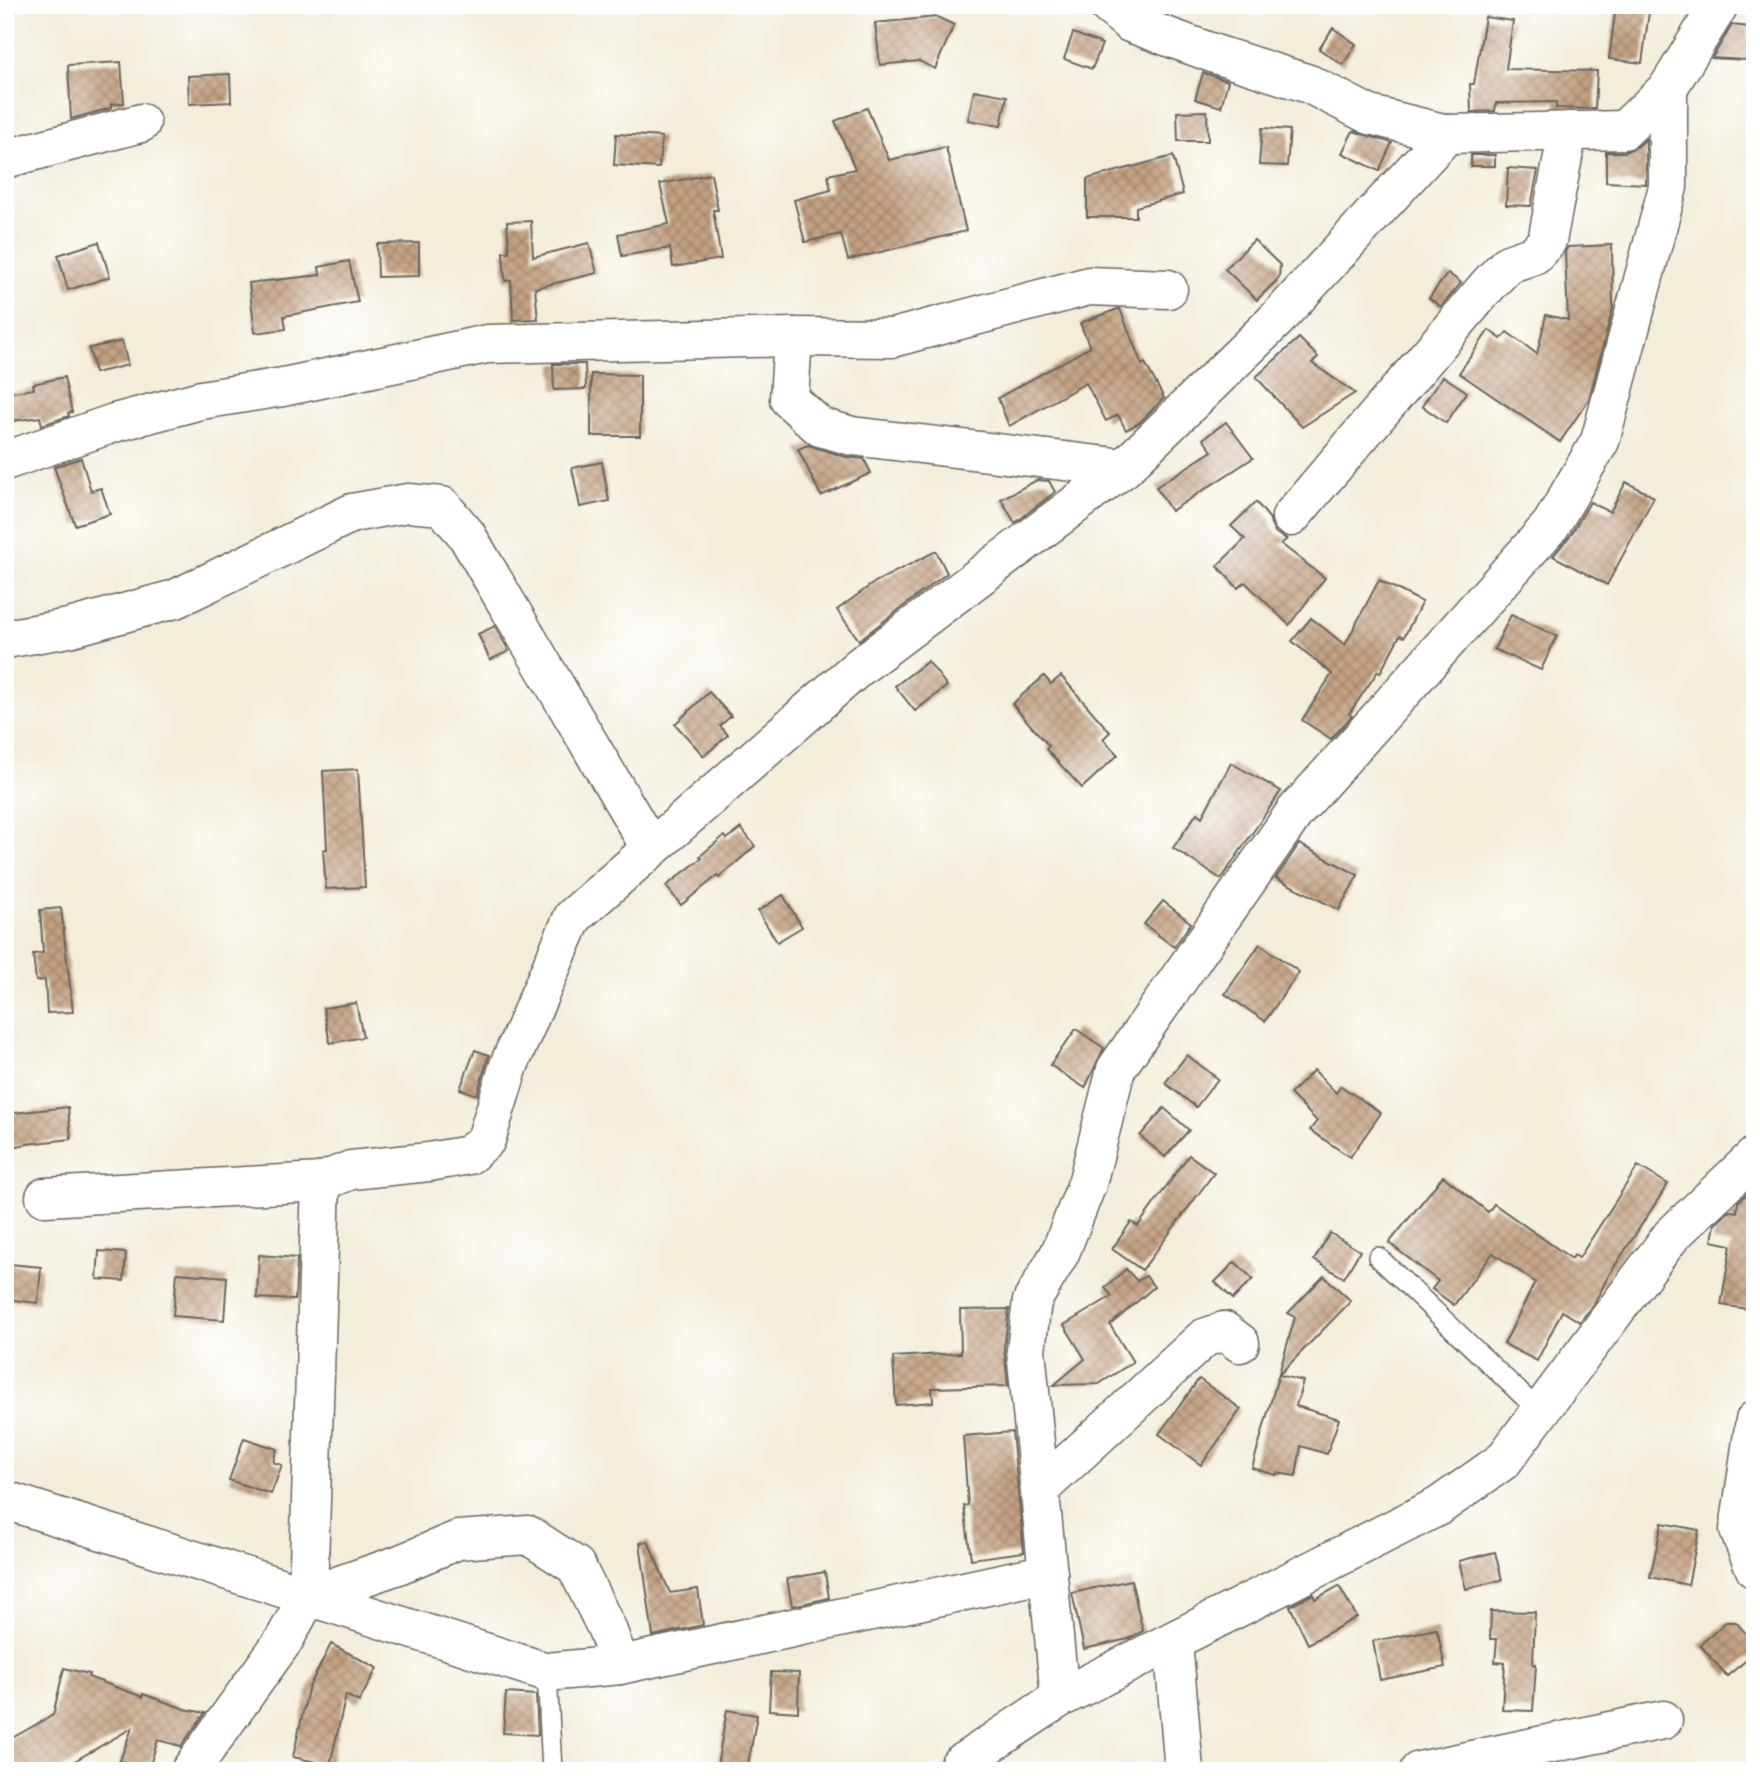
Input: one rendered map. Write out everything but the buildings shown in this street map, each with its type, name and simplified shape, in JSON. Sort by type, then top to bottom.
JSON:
[{"type":"street","points":[[1108,5],[1130,23],[1309,84],[1370,114],[1447,134],[1624,130],[1668,88],[1719,5]]},
{"type":"street","points":[[1060,1698],[1026,1350],[1032,1301],[1060,1253],[1087,1184],[1116,1069],[1295,812],[1551,525],[1600,441],[1668,187],[1668,88]]},
{"type":"street","points":[[5,159],[141,123]]},
{"type":"street","points":[[1291,517],[1489,284],[1508,264],[1534,255],[1546,241],[1568,131]]},
{"type":"street","points":[[45,1197],[321,1182],[351,1170],[468,1155],[486,1140],[509,1065],[573,917],[859,667],[1124,468],[1277,319],[1447,134]]},
{"type":"street","points":[[5,461],[114,423],[201,400],[283,387],[487,344],[793,337],[892,338],[1089,286],[1168,289]]},
{"type":"street","points":[[793,337],[789,399],[820,427],[852,436],[1124,468]]},
{"type":"street","points":[[5,639],[69,628],[175,599],[352,513],[408,503],[442,506],[466,534],[651,849]]},
{"type":"street","points":[[956,1771],[960,1764],[1060,1698],[1439,1506],[1503,1461],[1672,1235],[1755,1156]]},
{"type":"street","points":[[190,1771],[284,1640],[308,1596],[321,1182]]},
{"type":"street","points":[[1040,1489],[1204,1338],[1224,1331],[1240,1343]]},
{"type":"street","points":[[1755,1420],[1739,1530],[1755,1569]]},
{"type":"street","points":[[5,1500],[547,1672],[620,1665],[1048,1573]]},
{"type":"street","points":[[308,1596],[398,1565],[458,1540],[528,1535],[576,1566],[607,1629],[620,1665]]},
{"type":"street","points":[[1173,1641],[1184,1771]]},
{"type":"street","points":[[1419,1771],[1663,1720]]},
{"type":"lane","points":[[1378,1257],[1540,1412]]},
{"type":"lane","points":[[547,1672],[552,1771]]}]
